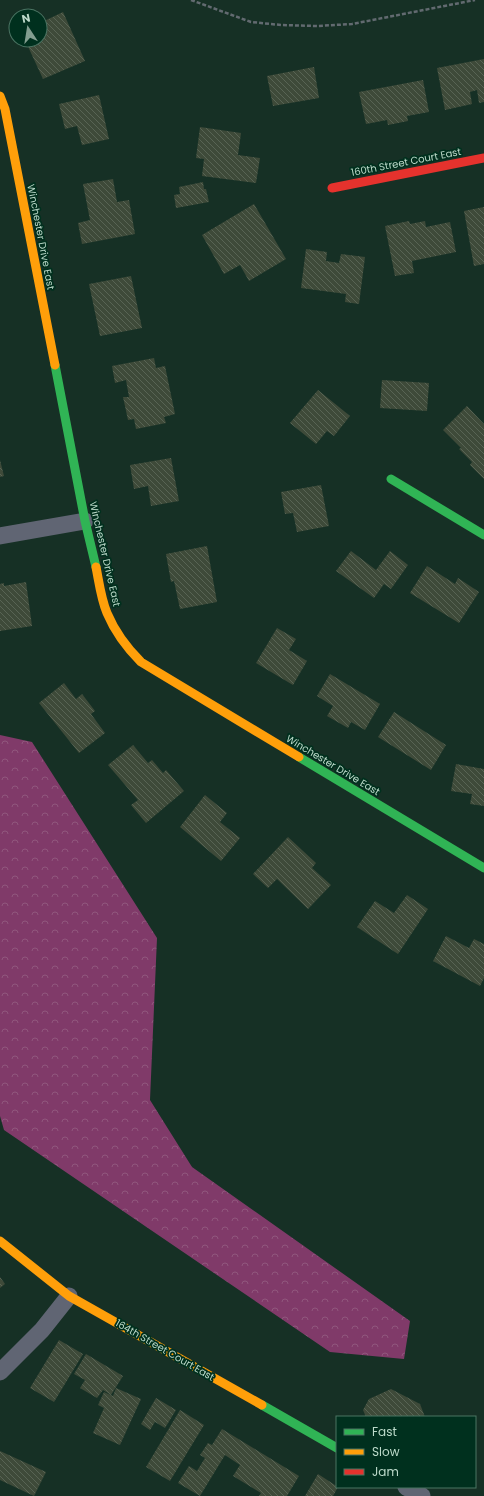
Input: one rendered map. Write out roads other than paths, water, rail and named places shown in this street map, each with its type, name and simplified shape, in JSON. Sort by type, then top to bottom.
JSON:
[{"type":"street","name":"Winchester Drive East","points":[[0,96],[7,115],[85,521],[106,612],[116,631],[128,648],[141,662],[484,868]]},
{"type":"street","name":"160th Street Court East","points":[[332,188],[484,158]]},
{"type":"street","points":[[391,478],[484,535]]},
{"type":"street","points":[[0,536],[85,521]]},
{"type":"street","name":"164th Street Court East","points":[[0,1241],[69,1296],[336,1447]]},
{"type":"street","points":[[0,1372],[42,1330],[69,1296]]},
{"type":"street","points":[[408,1488],[422,1496]]}]
